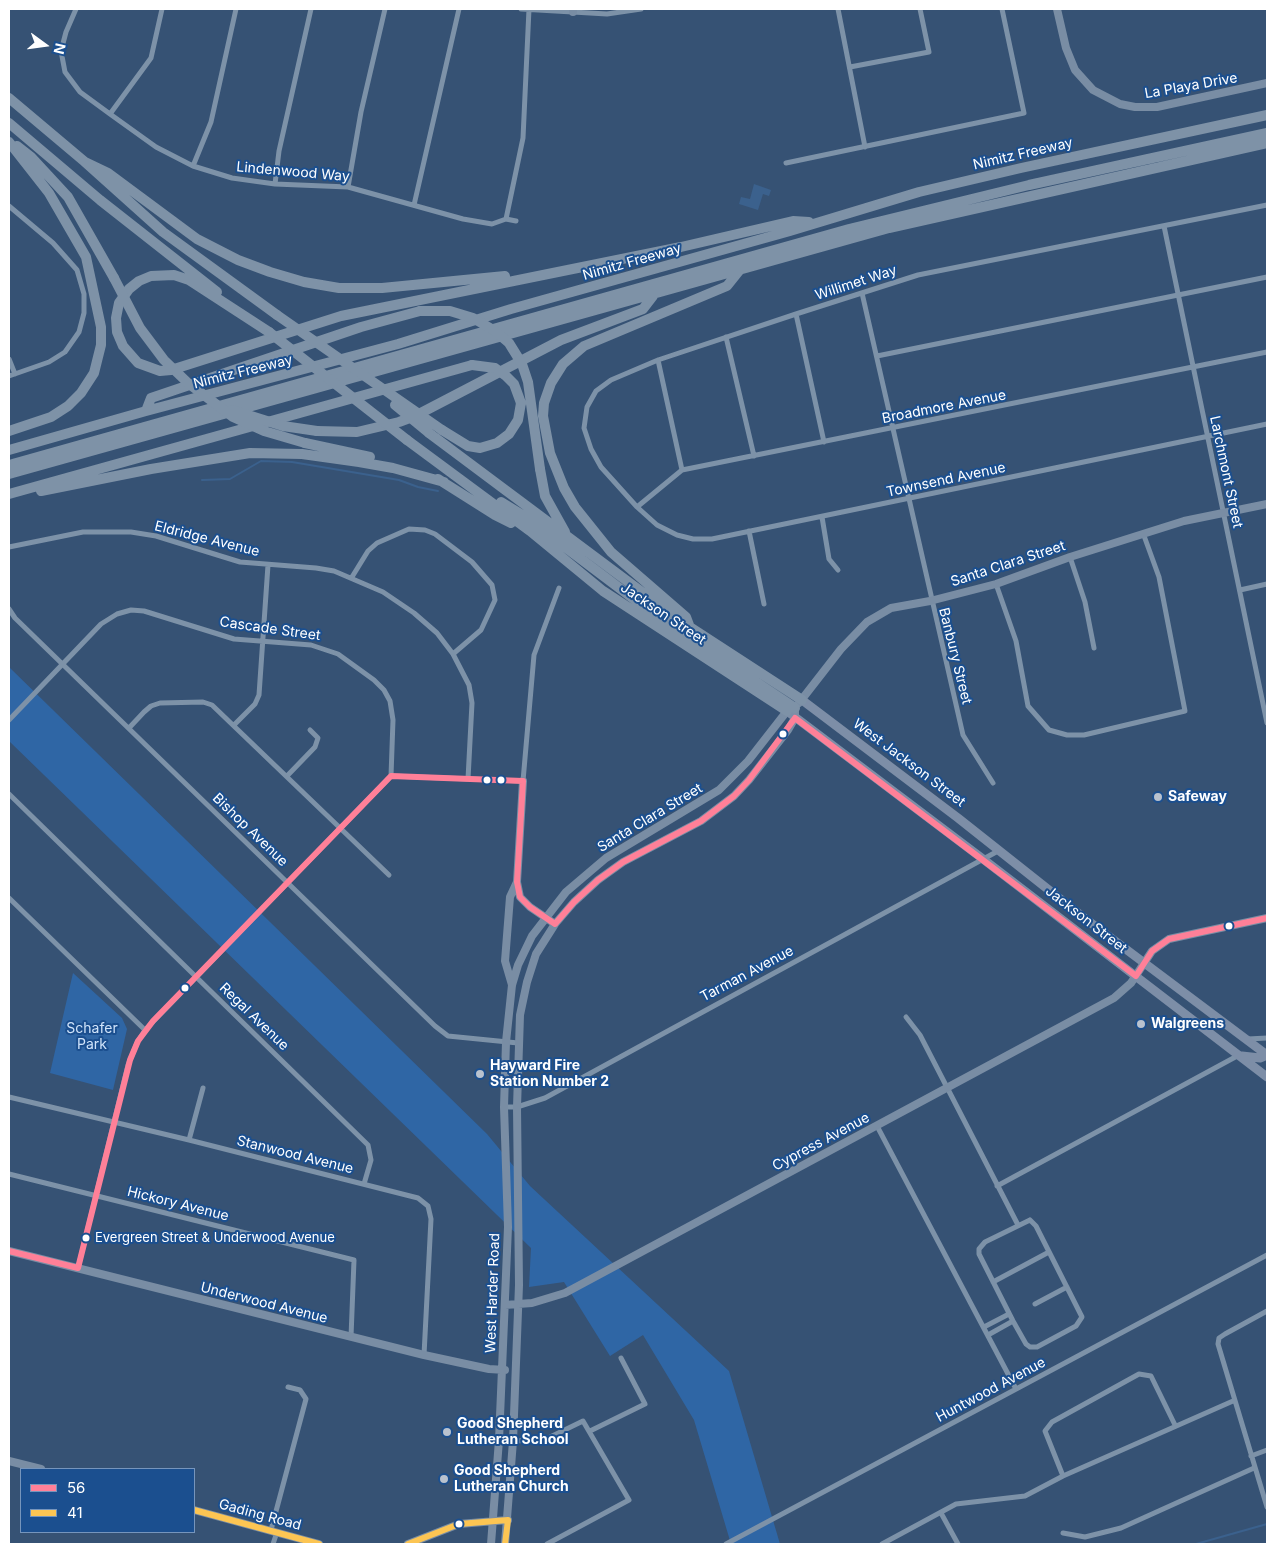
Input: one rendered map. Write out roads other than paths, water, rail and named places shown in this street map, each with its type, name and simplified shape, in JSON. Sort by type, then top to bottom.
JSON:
[{"type":"highway","points":[[9,98],[86,162],[163,232],[325,350],[442,430],[468,446],[480,448],[497,443],[509,434],[518,420],[521,403],[514,384],[506,376],[495,368],[472,365],[9,494]]},
{"type":"highway","name":"Nimitz Freeway","points":[[9,450],[146,411],[369,352],[919,192],[1002,172],[1253,118],[1267,113]]},
{"type":"highway","points":[[9,123],[100,200],[407,440],[530,531]]},
{"type":"highway","points":[[790,231],[805,235],[990,187],[1267,127]]},
{"type":"highway","points":[[9,465],[850,229],[1029,185],[1267,133]]},
{"type":"highway","points":[[9,141],[31,157],[68,197],[140,328],[164,360],[188,384],[241,420],[264,431],[305,443],[400,463],[425,472],[495,515],[530,531]]},
{"type":"highway","points":[[9,141],[49,193],[86,257],[93,281],[101,336],[98,362],[81,394],[59,413],[9,431]]},
{"type":"highway","points":[[9,474],[565,317],[653,296],[860,236],[951,212],[1267,143]]},
{"type":"highway","points":[[86,162],[108,173],[197,239],[238,260],[304,282],[339,288],[382,288],[555,272]]},
{"type":"highway","points":[[269,332],[188,280],[174,275],[151,276],[128,289],[120,303],[116,318],[117,332],[123,346],[138,363],[160,371],[171,370],[341,316],[681,248],[793,221],[816,222]]},
{"type":"highway","points":[[689,625],[686,617],[611,552],[575,507],[564,488],[550,453],[543,416],[544,403],[551,383],[563,364],[584,346],[727,286],[739,271]]},
{"type":"highway","points":[[217,404],[283,426],[317,431],[357,432],[399,422],[415,416],[561,340],[643,309],[653,296]]},
{"type":"highway","points":[[146,411],[151,398],[360,327],[420,311],[450,312],[473,318],[496,331],[512,347],[528,382],[545,496],[571,541]]},
{"type":"highway","name":"Jackson Street","points":[[325,350],[429,433],[571,541],[689,625],[802,700]]},
{"type":"highway","points":[[9,498],[151,469],[250,453],[302,454],[359,462],[392,468],[444,482]]},
{"type":"highway","points":[[440,464],[524,516],[659,618],[792,712]]},
{"type":"highway","name":"Jackson Street","points":[[530,531],[603,591],[792,712]]},
{"type":"main road","name":"La Playa Drive","points":[[1057,9],[1066,48],[1075,70],[1094,90],[1120,104],[1135,108],[1157,107],[1267,83]]},
{"type":"main road","name":"Santa Clara Street","points":[[506,1042],[512,985],[524,950],[545,917],[566,892],[606,858],[720,790],[792,712],[841,649],[867,622],[891,608],[930,601],[996,584],[1070,556],[1143,533],[1267,504]]},
{"type":"main road","name":"West Jackson Street","points":[[802,700],[958,818],[998,851]]},
{"type":"main road","name":"Santa Clara Street","points":[[518,1043],[520,1015],[527,982],[536,954],[555,924],[574,902],[598,880],[624,862],[701,821],[734,796],[749,780],[792,712]]},
{"type":"main road","points":[[792,712],[983,859]]},
{"type":"main road","points":[[523,781],[517,882],[520,898],[555,924]]},
{"type":"main road","name":"Jackson Street","points":[[998,851],[1144,964],[1267,1055]]},
{"type":"main road","name":"Jackson Street","points":[[983,859],[1267,1077]]},
{"type":"main road","points":[[512,985],[505,962],[510,897],[517,882]]},
{"type":"main road","name":"Cypress Avenue","points":[[505,1305],[546,1300],[565,1293],[877,1126],[947,1086],[1114,998],[1125,991],[1152,951],[1169,939],[1267,918]]},
{"type":"main road","name":"West Harder Road","points":[[491,1544],[502,1370],[508,1227],[504,1107],[506,1042]]},
{"type":"main road","name":"West Harder Road","points":[[505,1544],[513,1441],[520,1242],[517,1107],[518,1043]]},
{"type":"main road","points":[[1239,1055],[1252,1058],[1267,1055]]},
{"type":"main road","points":[[505,1069],[518,1070]]},
{"type":"main road","name":"Underwood Avenue","points":[[9,1251],[350,1337],[424,1354],[514,1371]]},
{"type":"main road","points":[[9,1461],[37,1468]]},
{"type":"main road","name":"Gading Road","points":[[195,1510],[317,1544]]},
{"type":"main road","points":[[408,1544],[459,1524],[508,1520]]},
{"type":"street","name":"Lindenwood Way","points":[[76,9],[66,32],[62,51],[64,72],[80,92],[110,114],[156,147],[193,166],[232,178],[275,184],[348,187],[492,224],[506,219],[516,221]]},
{"type":"street","points":[[110,114],[151,58],[162,9]]},
{"type":"street","points":[[193,166],[211,122],[236,9]]},
{"type":"street","points":[[275,184],[279,151],[311,9]]},
{"type":"street","points":[[348,187],[361,112],[385,9]]},
{"type":"street","points":[[414,205],[459,9]]},
{"type":"street","points":[[521,9],[573,10],[607,14],[641,9]]},
{"type":"street","points":[[506,219],[523,138],[529,9]]},
{"type":"street","points":[[838,9],[865,147]]},
{"type":"street","points":[[850,67],[929,52],[920,9]]},
{"type":"street","points":[[786,163],[1024,113],[1002,9]]},
{"type":"street","name":"Willimet Way","points":[[638,507],[601,467],[591,449],[584,428],[587,407],[596,391],[611,380],[658,360],[918,275],[1267,204]]},
{"type":"street","points":[[9,206],[52,243],[77,270],[84,294],[84,313],[79,332],[65,352],[49,362],[12,375],[9,359]]},
{"type":"street","name":"Larchmont Street","points":[[1164,226],[1267,723]]},
{"type":"street","points":[[877,356],[1267,277]]},
{"type":"street","name":"Banbury Street","points":[[862,293],[930,601],[963,735],[993,783]]},
{"type":"street","points":[[796,314],[824,442]]},
{"type":"street","points":[[726,337],[754,456]]},
{"type":"street","name":"Broadmore Avenue","points":[[638,507],[682,470],[1267,352]]},
{"type":"street","points":[[658,360],[682,470]]},
{"type":"street","name":"Townsend Avenue","points":[[638,507],[657,525],[676,535],[693,539],[712,539],[1267,424]]},
{"type":"street","points":[[822,517],[829,559],[838,570]]},
{"type":"street","points":[[352,577],[368,551],[377,543],[409,529],[426,530],[435,534],[472,562],[492,585],[494,600],[481,630],[453,654]]},
{"type":"street","name":"Eldridge Avenue","points":[[9,547],[83,532],[108,530],[156,536],[240,562],[316,568],[352,577],[383,592],[414,613],[437,633],[453,654],[469,685],[472,703],[468,779]]},
{"type":"street","points":[[749,531],[764,604]]},
{"type":"street","points":[[996,584],[1016,641],[1028,706],[1049,730],[1084,735],[1185,711],[1158,578],[1143,533]]},
{"type":"street","points":[[1070,556],[1085,602],[1094,648]]},
{"type":"street","points":[[235,724],[255,704],[258,695],[268,565]]},
{"type":"street","points":[[1240,590],[1267,584]]},
{"type":"street","points":[[78,1268],[130,1060],[145,1030],[391,776],[523,781],[534,655],[559,588]]},
{"type":"street","name":"Bishop Avenue","points":[[9,609],[434,1026],[448,1036],[518,1043]]},
{"type":"street","name":"Cascade Street","points":[[9,720],[102,624],[117,614],[131,610],[162,616],[227,637],[312,644],[326,649],[352,664],[384,690],[390,700],[394,720],[391,776]]},
{"type":"street","points":[[129,728],[151,706],[168,703],[203,702],[212,705],[235,724],[389,875]]},
{"type":"street","points":[[287,776],[315,747],[318,738],[310,730]]},
{"type":"street","name":"Regal Avenue","points":[[9,794],[368,1145],[370,1160],[364,1184]]},
{"type":"street","name":"Tarman Avenue","points":[[504,1107],[517,1107],[545,1098],[998,851]]},
{"type":"street","points":[[9,898],[145,1030]]},
{"type":"street","points":[[906,1017],[920,1035],[1018,1225]]},
{"type":"street","points":[[1246,1039],[1267,1038]]},
{"type":"street","points":[[997,1186],[1239,1055]]},
{"type":"street","points":[[189,1140],[203,1088]]},
{"type":"street","name":"Stanwood Avenue","points":[[9,1097],[418,1198],[428,1206],[431,1219],[424,1354]]},
{"type":"street","points":[[877,1126],[1016,1389]]},
{"type":"street","name":"Hickory Avenue","points":[[9,1174],[354,1260],[350,1337]]},
{"type":"street","points":[[1028,1220],[1033,1222],[1082,1317],[1076,1326],[1037,1347],[1030,1347],[1026,1344],[980,1258],[979,1249],[985,1242],[1018,1225],[1028,1220]]},
{"type":"street","points":[[993,1282],[1049,1252]]},
{"type":"street","name":"Huntwood Avenue","points":[[726,1544],[1267,1255]]},
{"type":"street","points":[[1035,1304],[1067,1287]]},
{"type":"street","points":[[1267,1310],[1219,1338],[1219,1353],[1267,1507]]},
{"type":"street","points":[[984,1327],[1010,1314]]},
{"type":"street","points":[[988,1335],[1013,1321]]},
{"type":"street","points":[[590,1431],[645,1404],[621,1358]]},
{"type":"street","points":[[1063,1476],[1044,1432],[1052,1422],[1139,1374],[1151,1376],[1175,1425]]},
{"type":"street","points":[[273,1544],[274,1531],[306,1399],[300,1390],[288,1387]]},
{"type":"street","points":[[882,1544],[956,1504],[1025,1496],[1063,1476],[1175,1425],[1234,1401]]},
{"type":"street","points":[[513,1441],[544,1440],[584,1421],[629,1500],[546,1544]]},
{"type":"street","points":[[1251,1456],[1267,1450]]},
{"type":"street","points":[[1064,1533],[1085,1537],[1121,1528],[1254,1468]]},
{"type":"street","points":[[940,1513],[958,1544]]},
{"type":"waterway","points":[[202,480],[230,479],[261,461],[292,462],[399,480],[418,487],[438,491]]},
{"type":"waterway","points":[[1196,1544],[1267,1524]]},
{"type":"place","name":"Safeway","points":[[1158,797]]},
{"type":"place","name":"Walgreens","points":[[1141,1024]]},
{"type":"place","name":"Hayward Fire Station Number 2","points":[[480,1074]]},
{"type":"place","name":"Evergreen Street & Underwood Avenue","points":[[86,1238]]},
{"type":"place","name":"Good Shepherd Lutheran School","points":[[447,1432]]},
{"type":"place","name":"Good Shepherd Lutheran Church","points":[[444,1479]]},
{"type":"park label","name":"Schafer Park","points":[[92,1038]]}]
